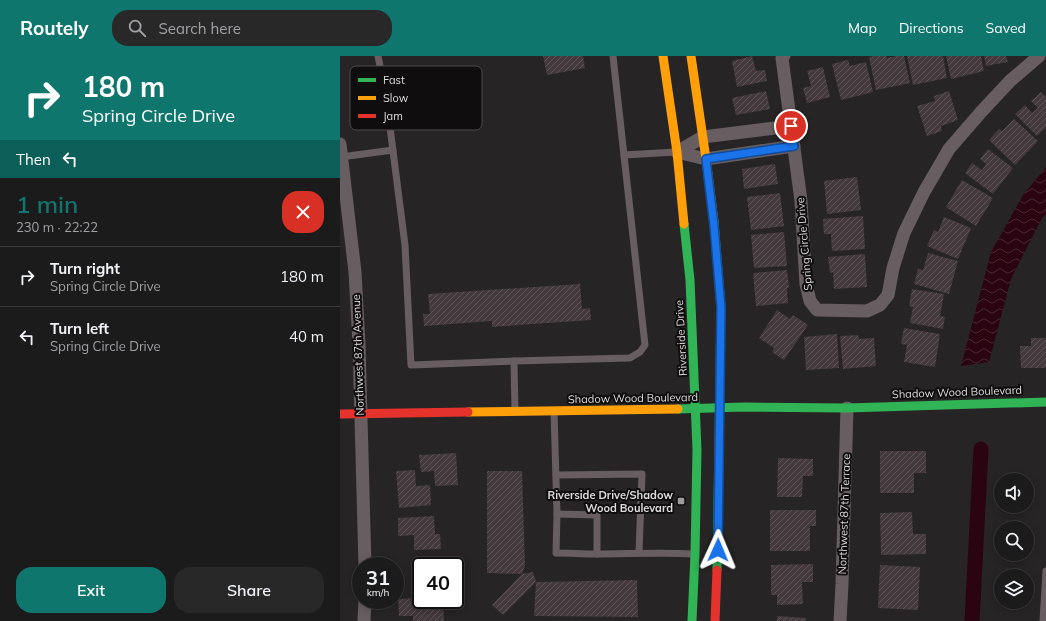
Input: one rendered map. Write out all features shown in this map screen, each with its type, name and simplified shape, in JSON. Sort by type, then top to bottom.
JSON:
[{"type":"street","name":"Riverside Drive","points":[[663,56],[677,152],[690,280],[697,450],[692,621]]},
{"type":"street","points":[[692,56],[714,226],[721,307],[716,621]]},
{"type":"street","name":"Spring Circle Drive","points":[[784,56],[782,58],[801,201],[806,284],[810,301],[817,310],[867,311],[880,305],[888,295],[893,268],[904,233],[924,192],[949,149],[1010,81],[1039,56]]},
{"type":"street","points":[[677,152],[703,137],[791,126]]},
{"type":"street","points":[[677,152],[706,159],[794,146]]},
{"type":"street","name":"Northwest 87th Avenue","points":[[341,150],[355,272],[359,344],[365,557]]},
{"type":"street","name":"Shadow Wood Boulevard","points":[[340,414],[744,407],[847,408],[1046,402]]},
{"type":"street","name":"Northwest 87th Terrace","points":[[840,621],[847,408]]},
{"type":"street","points":[[364,621],[365,609]]},
{"type":"lane","points":[[378,56],[380,66]]},
{"type":"lane","points":[[390,130],[405,245],[411,365],[630,358],[640,352],[645,345],[613,56]]},
{"type":"lane","points":[[341,150],[393,150]]},
{"type":"lane","points":[[624,155],[677,152]]},
{"type":"lane","points":[[514,361],[515,412]]},
{"type":"lane","points":[[554,411],[557,514],[556,553],[597,554],[639,552],[695,554]]},
{"type":"lane","points":[[556,475],[642,474],[639,552]]},
{"type":"lane","points":[[557,514],[597,516],[597,554]]},
{"type":"lane","points":[[1043,621],[1046,570]]},
{"type":"water","points":[[1046,167],[1046,214],[1042,218],[1011,279],[989,362],[961,366],[991,252],[1023,195]]},
{"type":"building","points":[[543,56],[583,56],[585,68],[547,75]]},
{"type":"building","points":[[752,56],[756,71],[765,70],[767,81],[737,87],[732,61]]},
{"type":"building","points":[[886,56],[887,58],[904,56],[910,83],[876,90],[869,57]]},
{"type":"building","points":[[907,56],[943,56],[947,78],[913,85]]},
{"type":"building","points":[[946,56],[981,56],[984,71],[951,79]]},
{"type":"building","points":[[984,56],[1006,56],[1008,62],[986,66]]},
{"type":"building","points":[[848,60],[850,66],[866,62],[873,92],[841,100],[832,64]]},
{"type":"building","points":[[823,67],[830,97],[807,103],[803,88],[811,86],[807,71]]},
{"type":"building","points":[[766,91],[770,109],[736,115],[732,98]]},
{"type":"building","points":[[949,91],[958,120],[941,126],[942,131],[927,136],[917,106],[935,101],[934,96]]},
{"type":"building","points":[[1041,92],[1046,97],[1046,130],[1045,128],[1037,136],[1015,114],[1025,105],[1032,113],[1038,108],[1031,101]]},
{"type":"building","points":[[1014,119],[1038,141],[1015,165],[989,140],[999,129],[1002,131]]},
{"type":"building","points":[[988,149],[1013,168],[993,194],[965,173],[972,163],[982,170],[986,164],[980,159]]},
{"type":"building","points":[[775,164],[778,184],[744,189],[742,169]]},
{"type":"building","points":[[857,177],[861,210],[827,214],[824,181]]},
{"type":"building","points":[[962,180],[993,198],[976,226],[946,207]]},
{"type":"building","points":[[780,193],[784,226],[751,230],[747,197]]},
{"type":"building","points":[[863,216],[865,249],[832,251],[831,234],[824,234],[823,219]]},
{"type":"building","points":[[944,217],[971,228],[958,259],[927,246],[934,230],[938,232]]},
{"type":"building","points":[[784,232],[787,266],[754,268],[751,235]]},
{"type":"building","points":[[928,253],[958,261],[949,294],[914,284],[918,269],[923,270]]},
{"type":"building","points":[[865,254],[867,287],[834,289],[833,272],[830,273],[828,257]]},
{"type":"building","points":[[787,270],[789,288],[787,288],[788,303],[756,306],[753,273]]},
{"type":"building","points":[[580,284],[582,309],[590,308],[591,320],[492,327],[492,321],[424,326],[423,314],[430,314],[428,294]]},
{"type":"building","points":[[912,289],[944,294],[940,316],[945,317],[943,329],[910,323],[913,307],[909,306]]},
{"type":"building","points":[[777,310],[790,319],[793,315],[808,325],[784,360],[772,352],[774,348],[759,338]]},
{"type":"building","points":[[904,328],[940,334],[935,367],[904,362],[907,345],[901,344]]},
{"type":"building","points":[[837,334],[839,368],[806,370],[804,337]]},
{"type":"building","points":[[858,335],[859,339],[874,338],[876,366],[843,369],[840,336]]},
{"type":"building","points":[[1031,338],[1046,338],[1046,368],[1021,368],[1020,346],[1031,346]]},
{"type":"building","points":[[880,451],[926,451],[926,473],[914,473],[914,493],[880,493]]},
{"type":"building","points":[[456,453],[458,485],[435,486],[434,471],[421,472],[419,455]]},
{"type":"building","points":[[778,458],[813,459],[813,476],[803,476],[802,497],[777,497]]},
{"type":"building","points":[[415,470],[416,486],[430,485],[431,505],[399,508],[396,471]]},
{"type":"building","points":[[487,471],[522,471],[525,566],[522,574],[487,573]]},
{"type":"building","points":[[770,510],[816,510],[816,526],[810,526],[810,551],[770,551]]},
{"type":"building","points":[[912,512],[913,534],[926,534],[926,554],[881,555],[880,513]]},
{"type":"building","points":[[434,516],[435,534],[440,534],[441,549],[414,550],[414,535],[398,536],[398,518]]},
{"type":"building","points":[[813,564],[813,582],[802,582],[803,604],[777,605],[777,595],[771,595],[771,565]]},
{"type":"building","points":[[880,565],[920,567],[918,610],[878,608]]},
{"type":"building","points":[[533,572],[536,582],[503,615],[492,605],[522,574]]},
{"type":"building","points":[[637,580],[638,617],[534,616],[536,582]]},
{"type":"building","points":[[412,598],[412,609],[443,609],[444,621],[413,621],[413,616],[399,616],[399,609],[404,609],[404,599]]},
{"type":"building","points":[[777,616],[806,618],[806,621],[777,621]]},
{"type":"waterway","points":[[972,621],[981,449]]},
{"type":"traffic: fast","points":[[714,222],[721,307],[717,570]]},
{"type":"traffic: fast","points":[[684,224],[690,280],[697,450],[692,621]]},
{"type":"traffic: fast","points":[[678,409],[744,407],[847,408],[1046,402]]},
{"type":"traffic: slow","points":[[663,56],[677,152],[684,224]]},
{"type":"traffic: slow","points":[[691,56],[714,222]]},
{"type":"traffic: slow","points":[[468,412],[678,409]]},
{"type":"traffic: jam","points":[[340,414],[468,412]]},
{"type":"traffic: jam","points":[[715,621],[717,570]]},
{"type":"place","name":"Riverside Drive/Shadow Wood Boulevard","points":[[681,501]]},
{"type":"route","points":[[718,550],[721,307],[714,226],[706,159],[794,146],[791,126]]}]
